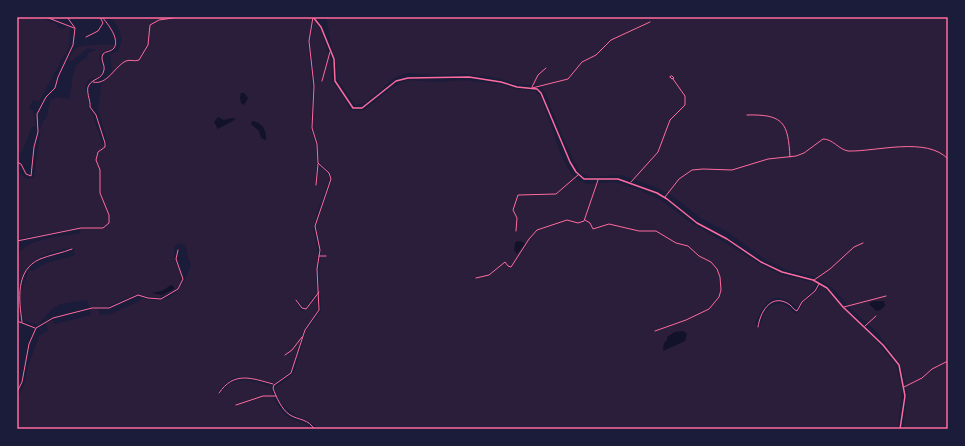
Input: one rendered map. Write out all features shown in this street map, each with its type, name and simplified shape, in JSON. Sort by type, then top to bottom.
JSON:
[{"type":"street","points":[[17,21],[20,17]]},
{"type":"street","points":[[26,17],[36,17]]},
{"type":"street","points":[[46,17],[75,28]]},
{"type":"street","points":[[17,162],[21,164],[26,174],[31,176],[34,147],[38,132],[37,114],[46,98],[55,88],[57,78],[71,51],[75,28],[67,17]]},
{"type":"street","points":[[86,37],[100,29],[103,23],[101,17]]},
{"type":"street","points":[[17,241],[78,229],[103,228],[110,224],[110,215],[101,197],[100,170],[96,160],[98,152],[105,147],[98,122],[90,105],[88,88],[93,82],[99,79],[104,72],[104,66],[101,59],[103,54],[113,50],[115,46],[114,33],[101,17]]},
{"type":"street","points":[[313,17],[321,27],[334,62],[335,80],[350,106],[354,108],[362,108],[396,81],[408,78],[469,78],[501,82],[517,87],[537,89],[541,93],[564,150],[579,175],[587,179],[614,178],[631,182],[664,197],[697,223],[727,239],[761,262],[782,272],[813,280],[830,290],[843,307],[865,326],[895,359],[900,369],[904,387],[904,403],[900,429]]},
{"type":"street","points":[[313,17],[309,41],[314,86],[312,131],[317,144],[318,163],[316,185]]},
{"type":"street","points":[[93,82],[97,83],[102,80],[127,61],[139,60],[148,45],[150,25],[159,20],[173,18]]},
{"type":"street","points":[[532,88],[568,79],[582,62],[596,55],[611,40],[650,22]]},
{"type":"street","points":[[322,82],[330,52]]},
{"type":"street","points":[[532,88],[538,75],[546,68]]},
{"type":"street","points":[[631,182],[658,152],[670,120],[686,103],[685,96],[673,79]]},
{"type":"street","points":[[747,115],[768,115],[782,123],[788,132],[790,157]]},
{"type":"street","points":[[664,197],[679,179],[692,170],[703,168],[732,170],[768,159],[790,157],[801,154],[818,141],[825,139],[831,141],[841,149],[848,151],[919,147],[943,155],[948,159]]},
{"type":"street","points":[[285,355],[292,350],[319,310],[317,269],[319,256],[315,221],[331,179],[329,173],[318,163]]},
{"type":"street","points":[[516,232],[517,218],[513,211],[514,202],[517,196],[521,194],[559,193],[579,175]]},
{"type":"street","points":[[476,278],[489,275],[505,262],[511,267],[529,239],[537,230],[568,220],[578,223],[585,220],[598,179]]},
{"type":"street","points":[[585,220],[590,223],[593,229],[609,224],[639,232],[652,230],[659,232],[676,243],[688,246],[699,256],[712,263],[717,269],[720,277],[721,290],[719,297],[709,309],[686,320],[655,331]]},
{"type":"street","points":[[813,280],[830,270],[854,247],[863,243]]},
{"type":"street","points":[[22,322],[19,290],[28,268],[39,260],[72,250]]},
{"type":"street","points":[[17,392],[22,382],[29,344],[36,328],[53,318],[92,308],[109,308],[138,295],[159,299],[167,296],[178,289],[183,281],[183,274],[176,259],[178,250]]},
{"type":"street","points":[[319,256],[326,256]]},
{"type":"street","points":[[758,327],[761,316],[769,303],[777,301],[786,302],[797,311],[802,302],[815,291],[820,283]]},
{"type":"street","points":[[296,300],[302,308],[306,309],[319,292]]},
{"type":"street","points":[[843,307],[886,296]]},
{"type":"street","points":[[865,326],[876,316]]},
{"type":"street","points":[[17,321],[36,328]]},
{"type":"street","points":[[274,385],[291,372],[302,336]]},
{"type":"street","points":[[904,387],[922,378],[932,369],[948,361]]},
{"type":"street","points":[[219,393],[226,384],[240,377],[274,385]]},
{"type":"street","points":[[274,385],[273,388],[276,396],[288,414],[313,426],[313,429]]},
{"type":"street","points":[[236,405],[263,396],[276,396]]},
{"type":"shaded area","points":[[22,17],[31,19],[41,18],[57,24],[57,27],[64,29],[66,26],[70,28],[69,46],[66,55],[64,55],[39,102],[33,100],[29,109],[33,110],[36,126],[32,127],[23,149],[17,157],[17,23]]},
{"type":"shaded area","points":[[110,17],[312,17],[308,44],[312,87],[311,130],[316,146],[317,164],[315,185],[319,166],[326,172],[330,179],[319,207],[313,228],[318,253],[316,275],[317,292],[305,308],[297,299],[295,300],[301,310],[304,311],[318,295],[317,311],[303,332],[292,368],[288,374],[274,383],[242,377],[236,378],[230,380],[217,393],[219,394],[231,383],[243,380],[271,386],[272,394],[285,415],[291,419],[306,424],[311,429],[17,429],[17,398],[25,383],[28,366],[39,336],[48,330],[46,324],[53,320],[55,324],[91,315],[90,309],[98,309],[100,315],[111,314],[141,300],[141,298],[160,300],[168,298],[179,289],[184,282],[191,265],[186,246],[183,244],[178,244],[174,247],[174,258],[182,276],[180,284],[174,291],[158,298],[137,294],[106,307],[89,307],[87,300],[60,304],[53,308],[38,325],[23,320],[20,294],[29,269],[32,271],[46,263],[75,255],[73,247],[40,257],[29,267],[19,283],[17,283],[17,256],[22,250],[37,241],[80,233],[79,228],[17,239],[17,172],[27,179],[34,177],[41,125],[47,116],[50,100],[57,97],[69,99],[74,70],[81,61],[87,58],[88,53],[96,50],[88,48],[70,62],[69,60],[72,52],[78,47],[107,44],[114,45],[112,49],[100,55],[99,58],[102,68],[101,73],[98,78],[89,79],[85,87],[88,98],[88,107],[92,113],[103,146],[108,145],[98,110],[101,85],[112,71],[110,54],[118,51],[121,42],[120,33],[116,24]]},
{"type":"shaded area","points":[[326,17],[948,17],[948,429],[903,429],[907,397],[905,380],[900,364],[877,332],[850,308],[834,289],[815,277],[787,270],[766,260],[729,233],[702,219],[674,197],[658,188],[621,175],[591,177],[580,173],[565,143],[546,94],[539,85],[516,84],[497,78],[466,74],[441,75],[407,73],[394,78],[365,103],[355,105],[337,79],[336,60],[332,49]]},
{"type":"shaded area","points":[[314,20],[321,31],[331,61],[332,82],[343,95],[352,111],[364,110],[393,87],[407,80],[439,82],[463,80],[500,84],[515,89],[535,91],[541,97],[561,155],[570,172],[577,180],[588,184],[615,182],[642,191],[661,200],[687,220],[767,268],[783,275],[816,283],[813,289],[797,308],[790,302],[783,299],[772,299],[768,302],[755,323],[757,328],[760,326],[763,316],[772,305],[781,304],[797,314],[804,302],[820,287],[823,287],[873,337],[896,365],[902,388],[898,429],[320,429],[286,408],[277,395],[275,387],[289,378],[294,372],[306,331],[321,310],[319,276],[321,252],[316,225],[332,180],[330,173],[318,160],[318,142],[313,128],[315,83],[310,43]]},
{"type":"shaded area","points":[[241,93],[244,93],[248,98],[244,105],[241,103],[240,97]]},
{"type":"shaded area","points":[[218,117],[224,120],[232,118],[236,119],[218,129],[214,122]]},
{"type":"shaded area","points":[[252,121],[261,125],[266,133],[266,140],[261,138],[259,131],[251,124]]},
{"type":"shaded area","points":[[517,241],[525,244],[517,254],[514,250],[515,243]]},
{"type":"shaded area","points":[[171,285],[174,289],[162,295],[152,293],[162,291]]},
{"type":"shaded area","points":[[873,301],[884,301],[885,306],[876,311],[869,304]]},
{"type":"shaded area","points":[[683,331],[687,334],[685,341],[663,351],[664,343],[667,340],[667,337],[675,332]]}]
